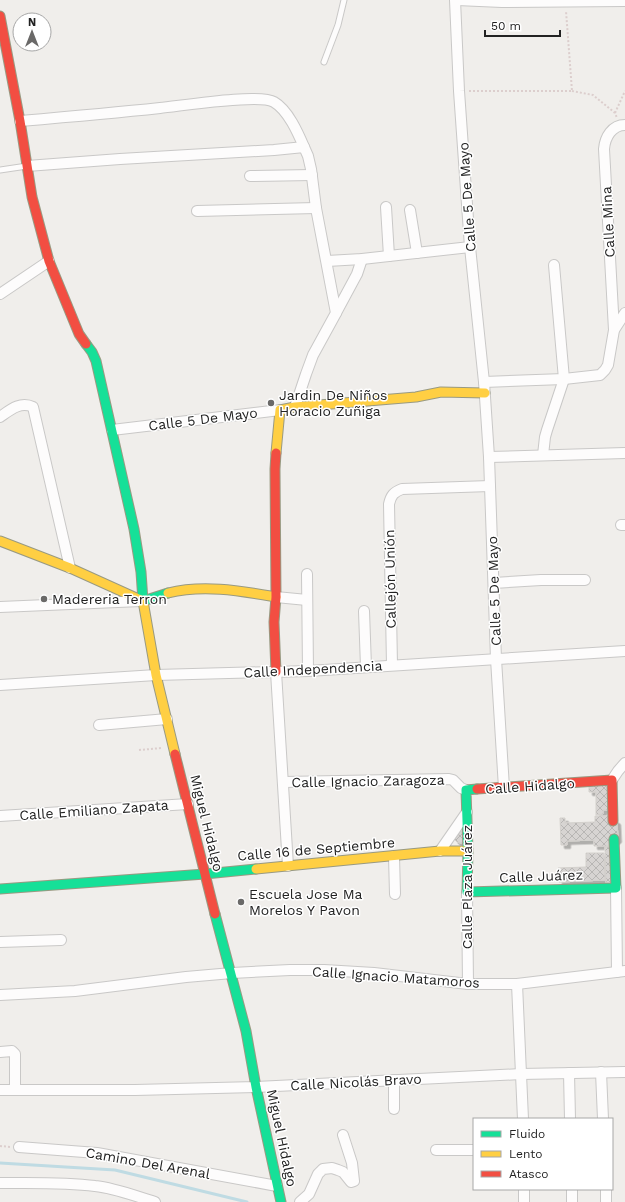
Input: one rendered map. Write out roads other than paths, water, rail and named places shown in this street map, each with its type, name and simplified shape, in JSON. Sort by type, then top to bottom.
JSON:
[{"type":"street","points":[[456,0],[502,2],[625,1]]},
{"type":"street","name":"Calle 5 De Mayo","points":[[456,0],[470,247],[485,393],[489,457],[496,659],[504,788]]},
{"type":"street","name":"Miguel Hidalgo","points":[[1,22],[20,121],[32,197],[49,261],[79,334],[92,352],[96,361],[134,529],[141,572],[143,601],[156,675],[173,748],[246,1031],[256,1087],[281,1202]]},
{"type":"street","points":[[20,121],[256,98],[274,102],[286,114],[296,128],[310,163],[316,208],[336,313]]},
{"type":"street","name":"Calle Mina","points":[[564,379],[600,374],[608,365],[614,330],[604,149],[610,131],[622,125]]},
{"type":"street","points":[[27,166],[304,147]]},
{"type":"street","points":[[250,176],[312,175]]},
{"type":"street","points":[[386,207],[389,256]]},
{"type":"street","points":[[197,211],[316,208]]},
{"type":"street","points":[[410,210],[416,253]]},
{"type":"street","points":[[326,261],[362,259],[470,247]]},
{"type":"street","points":[[295,408],[314,355],[357,274],[362,259]]},
{"type":"street","points":[[0,294],[49,261]]},
{"type":"street","points":[[544,455],[547,430],[564,379],[554,265]]},
{"type":"street","name":"Calle Mina","points":[[614,330],[625,313]]},
{"type":"street","points":[[484,382],[564,379]]},
{"type":"street","name":"Calle 5 De Mayo","points":[[112,430],[295,408],[416,397],[441,392],[485,393]]},
{"type":"street","points":[[0,417],[16,406],[28,405],[33,407],[70,568]]},
{"type":"street","points":[[280,410],[275,469],[276,597],[274,622],[288,866]]},
{"type":"street","points":[[489,457],[625,453]]},
{"type":"street","name":"Callejón Unión","points":[[392,665],[390,498],[396,491],[402,490],[490,486]]},
{"type":"street","points":[[0,541],[70,568],[143,601]]},
{"type":"street","points":[[307,574],[308,671]]},
{"type":"street","points":[[494,583],[541,580],[586,580]]},
{"type":"street","points":[[0,607],[143,601],[187,590],[206,589],[240,590],[276,597],[307,600]]},
{"type":"street","points":[[364,611],[366,667]]},
{"type":"street","name":"Calle Independencia","points":[[0,685],[156,675],[308,671],[625,651]]},
{"type":"street","points":[[99,726],[167,719]]},
{"type":"street","points":[[613,821],[612,780],[625,763]]},
{"type":"street","name":"Calle Hidalgo","points":[[453,780],[461,788],[466,790],[612,780]]},
{"type":"street","name":"Calle Ignacio Zaragoza","points":[[284,782],[453,780]]},
{"type":"street","name":"Calle Plaza Juárez","points":[[466,790],[468,851],[466,892],[468,984]]},
{"type":"street","name":"Calle Emiliano Zapata","points":[[0,816],[188,804]]},
{"type":"street","points":[[440,851],[467,812]]},
{"type":"street","points":[[614,839],[621,971]]},
{"type":"street","name":"Calle 16 de Septiembre","points":[[0,888],[205,874],[440,851],[468,851]]},
{"type":"street","points":[[394,856],[395,894]]},
{"type":"street","points":[[615,858],[625,858]]},
{"type":"street","name":"Calle Juárez","points":[[466,892],[616,888]]},
{"type":"street","points":[[0,942],[61,940]]},
{"type":"street","name":"Calle Ignacio Matamoros","points":[[0,995],[75,991],[186,977],[290,970],[374,973],[468,984],[517,984],[621,971]]},
{"type":"street","points":[[517,984],[523,1118]]},
{"type":"street","points":[[0,1052],[12,1051],[15,1053],[15,1090]]},
{"type":"street","points":[[601,1072],[603,1118]]},
{"type":"street","name":"Calle Nicolás Bravo","points":[[0,1090],[135,1090],[256,1087],[521,1074],[625,1072]]},
{"type":"street","points":[[569,1073],[570,1118]]},
{"type":"street","points":[[394,1080],[394,1109]]},
{"type":"street","points":[[300,1202],[309,1194],[318,1174],[323,1169],[332,1168],[338,1170],[343,1172],[351,1182],[354,1181],[352,1163],[343,1135]]},
{"type":"street","name":"Camino Del Arenal","points":[[19,1147],[97,1153],[277,1186]]},
{"type":"street","points":[[436,1150],[473,1150]]},
{"type":"street","points":[[0,1183],[97,1186],[155,1202]]},
{"type":"street","points":[[524,1190],[524,1202]]},
{"type":"street","points":[[572,1190],[572,1202]]},
{"type":"street","points":[[606,1190],[606,1202]]},
{"type":"lane","points":[[324,62],[338,25],[344,0]]},
{"type":"lane","points":[[0,170],[27,166]]},
{"type":"waterway","points":[[0,1163],[115,1170],[247,1202]]},
{"type":"place","name":"Jardin De Niños Horacio Zuñiga","points":[[271,403]]},
{"type":"place","name":"Madereria Terron","points":[[44,599]]},
{"type":"place","name":"Escuela Jose Ma Morelos Y Pavon","points":[[241,902]]}]
